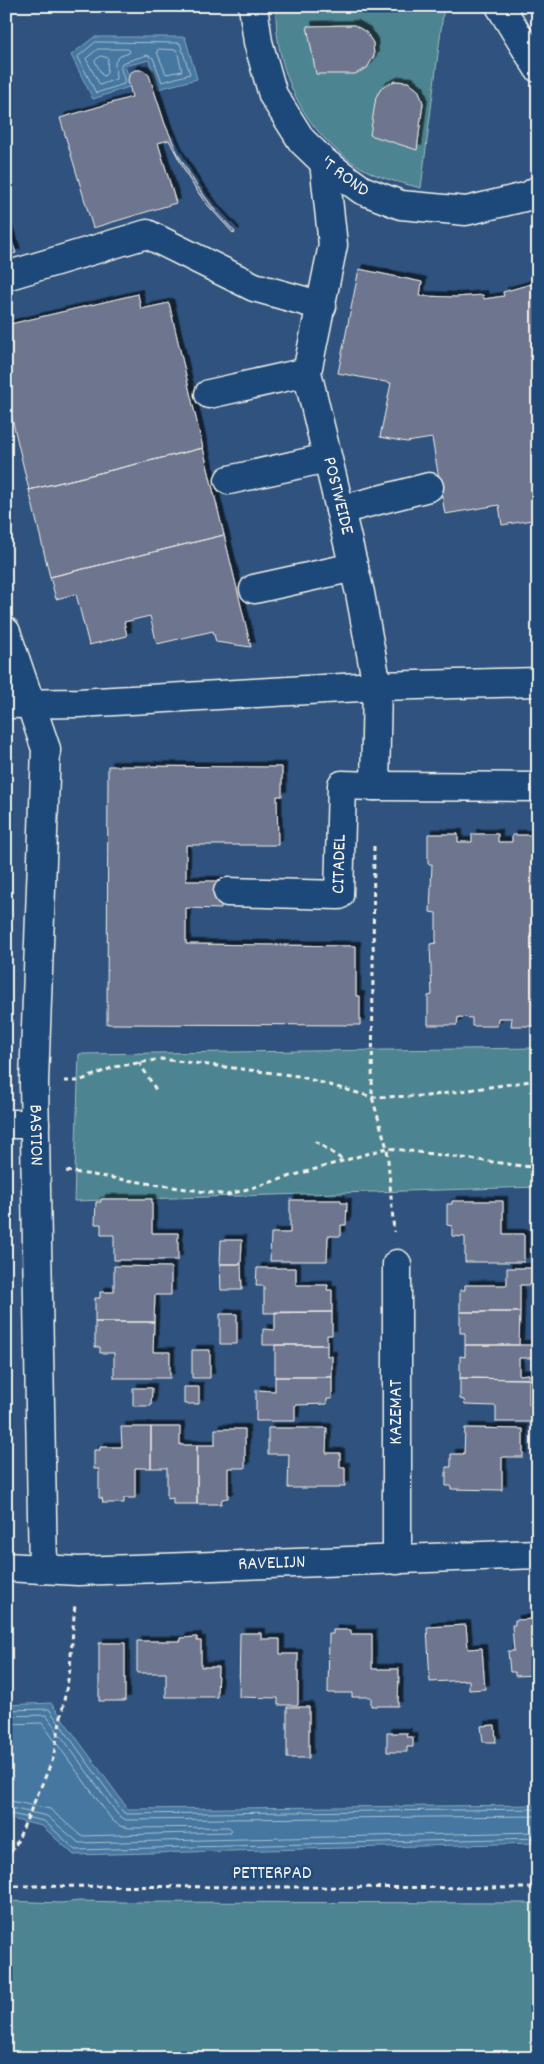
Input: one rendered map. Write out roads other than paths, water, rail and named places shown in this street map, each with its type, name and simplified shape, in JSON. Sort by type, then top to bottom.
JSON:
[{"type":"street","name":"'T ROND","points":[[253,6],[258,42],[273,95],[302,141],[324,162],[362,190],[402,205],[466,211],[529,196],[538,190]]},
{"type":"street","points":[[500,6],[538,68]]},
{"type":"street","name":"POSTWEIDE","points":[[324,162],[333,245],[307,372],[354,567],[377,686]]},
{"type":"street","points":[[6,276],[147,234],[254,287],[322,306]]},
{"type":"street","points":[[209,394],[307,372]]},
{"type":"street","points":[[229,480],[327,458]]},
{"type":"street","points":[[340,510],[429,487]]},
{"type":"street","points":[[254,589],[354,567]]},
{"type":"street","name":"BASTION","points":[[6,632],[19,704],[46,749],[34,1082],[43,1569]]},
{"type":"street","points":[[19,704],[377,686],[538,682]]},
{"type":"street","points":[[375,786],[377,686]]},
{"type":"street","name":"CITADEL","points":[[228,892],[339,895],[342,785],[538,787]]},
{"type":"street","points":[[6,1124],[35,1124]]},
{"type":"street","name":"KAZEMAT","points":[[397,1264],[397,1560]]},
{"type":"street","name":"RAVELIJN","points":[[6,1567],[78,1571],[538,1554]]},
{"type":"water","points":[[94,37],[185,37],[197,79],[158,89],[149,60],[125,66],[132,86],[93,99],[71,55]]},
{"type":"water","points":[[51,1703],[128,1809],[538,1805],[538,1843],[74,1855],[42,1826],[6,1818],[6,1705]]}]
